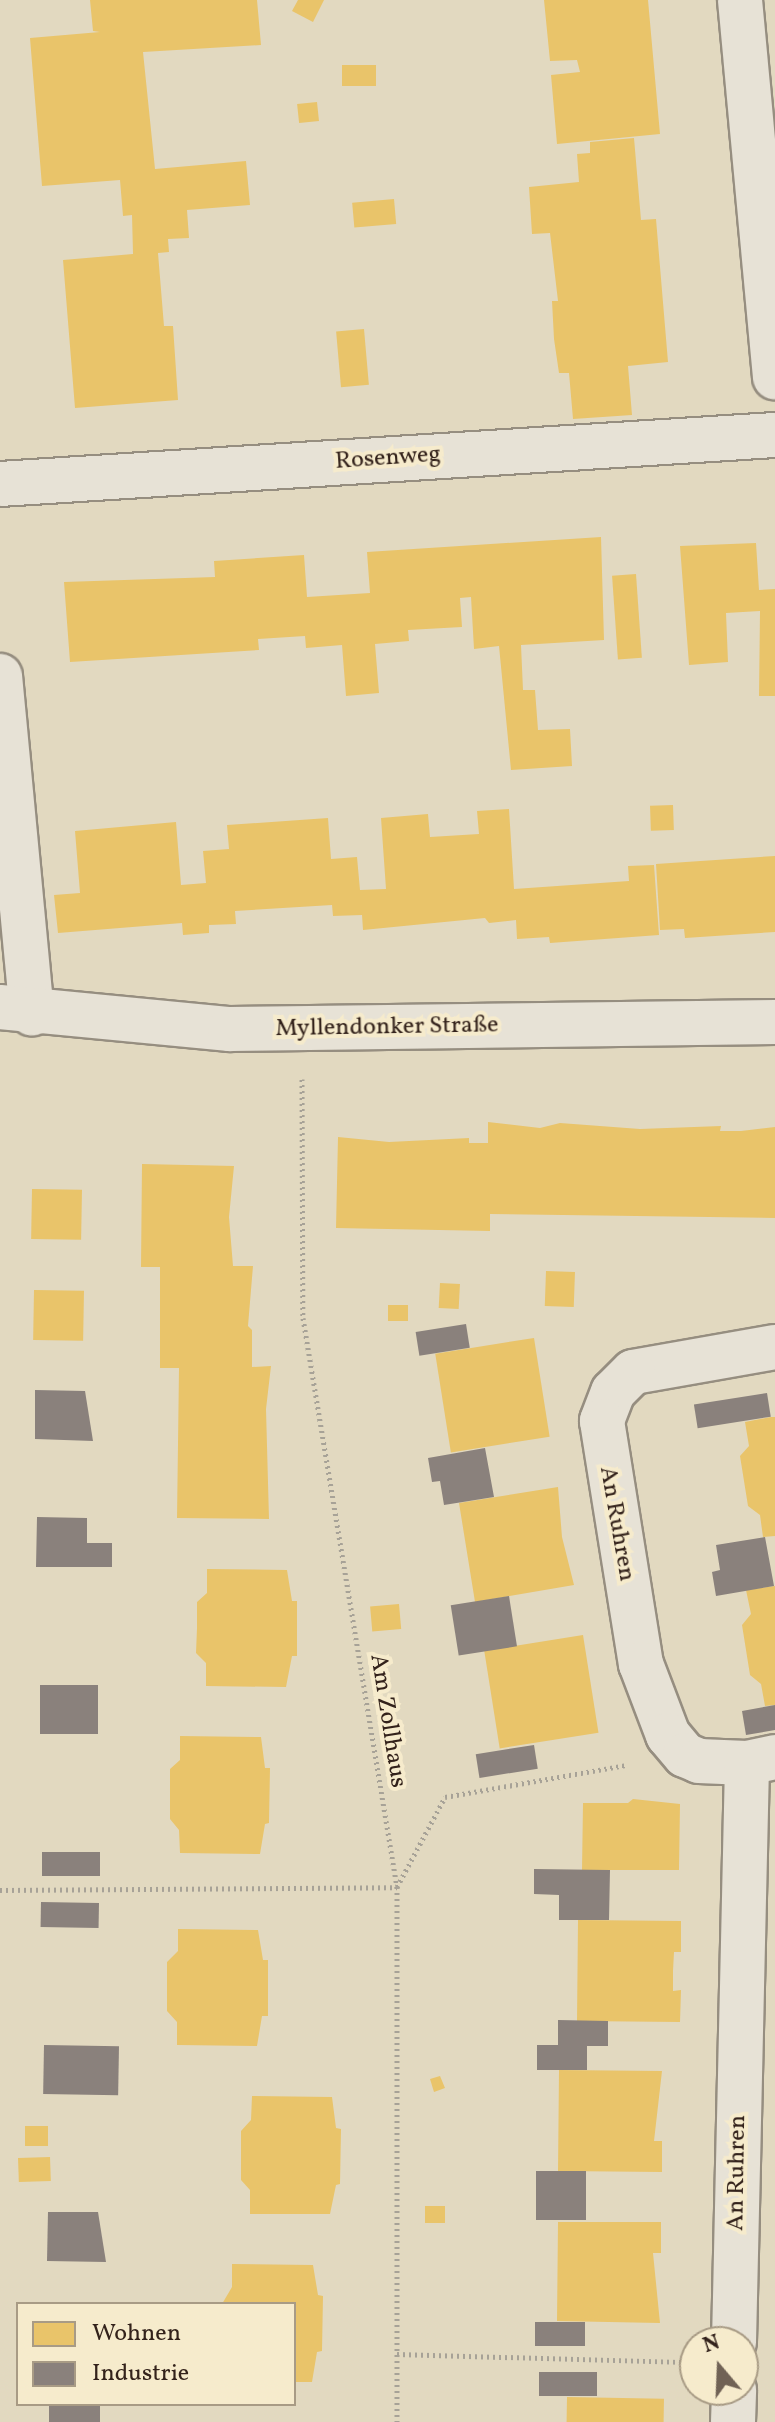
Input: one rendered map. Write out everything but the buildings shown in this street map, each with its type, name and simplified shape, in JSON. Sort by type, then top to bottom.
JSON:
[{"type":"street","points":[[740,0],[775,377]]},
{"type":"street","name":"Rosenweg","points":[[0,484],[775,435]]},
{"type":"street","points":[[0,676],[16,1010]]},
{"type":"street","name":"Myllendonker Straße","points":[[16,1010],[160,1026],[302,1029],[775,1022]]},
{"type":"street","name":"An Ruhren","points":[[735,2326],[761,1760],[715,1763],[685,1755],[657,1713],[641,1664],[602,1421],[613,1392],[633,1372],[775,1347]]},
{"type":"path","name":"Am Zollhaus","points":[[302,1029],[303,1318],[397,1887],[397,2422]]},
{"type":"path","points":[[0,1890],[397,1887],[445,1797],[685,1755]]},
{"type":"path","points":[[397,2354],[679,2363]]}]
